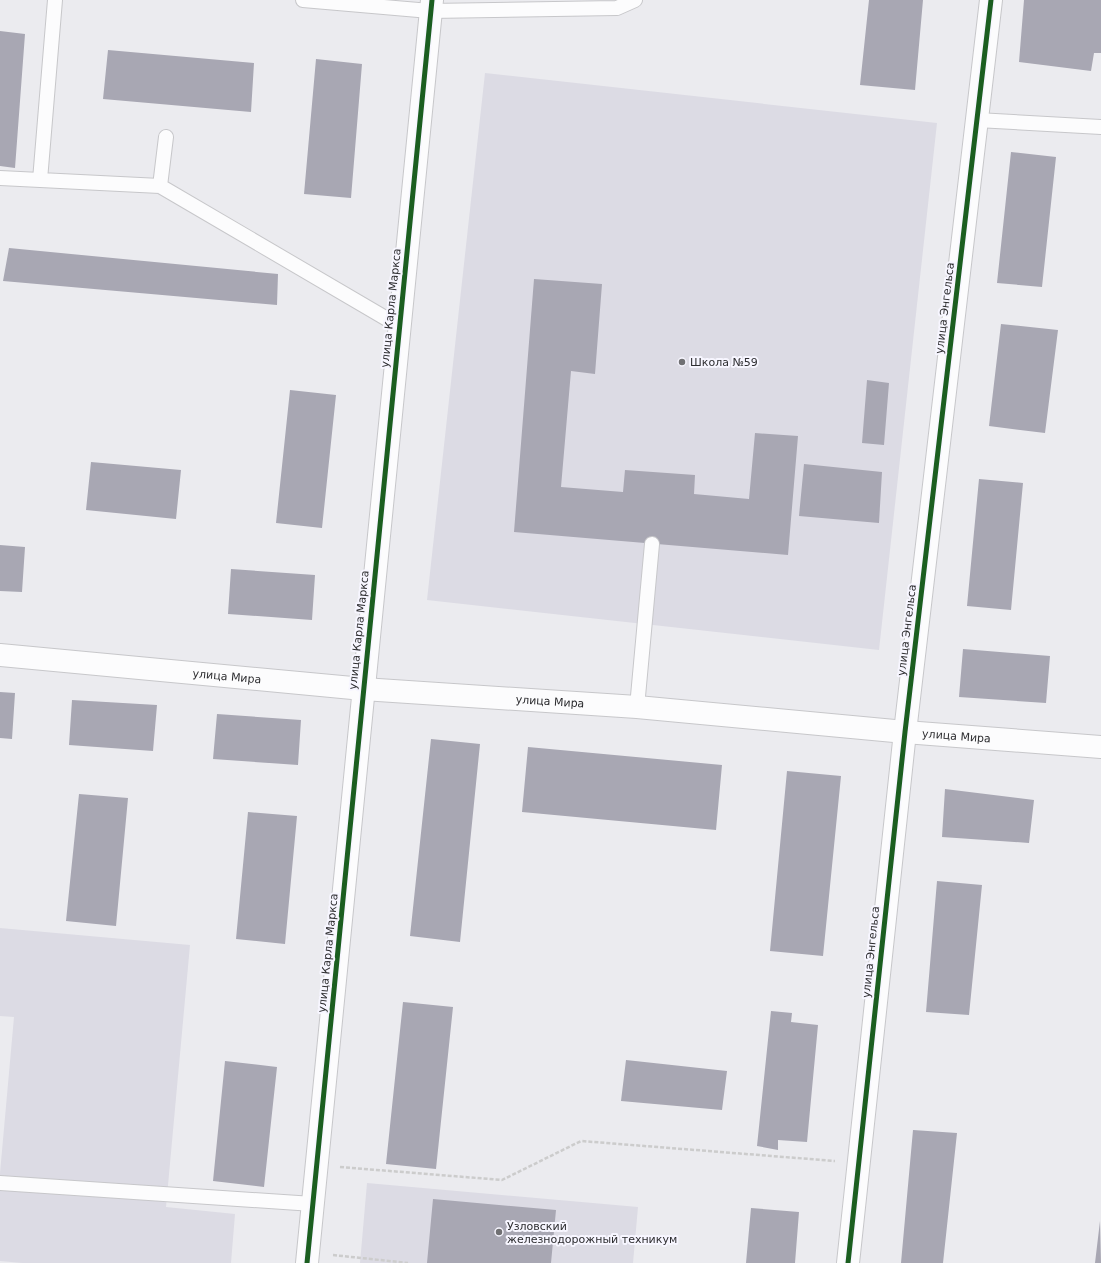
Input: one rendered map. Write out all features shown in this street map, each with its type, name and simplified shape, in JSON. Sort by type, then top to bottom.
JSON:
[{"type":"street","name":"улица Энгельса","points":[[848,1263],[905,732],[990,0]]},
{"type":"street","name":"улица Карла Маркса","points":[[308,1258],[431,6]]},
{"type":"street","name":"улица Мира","points":[[0,655],[363,689],[637,707],[905,732],[1101,747]]},
{"type":"lane","points":[[40,180],[55,0]]},
{"type":"lane","points":[[303,0],[431,6],[581,4],[617,8],[635,0]]},
{"type":"lane","points":[[977,120],[1101,127]]},
{"type":"lane","points":[[160,186],[166,137]]},
{"type":"lane","points":[[0,178],[160,186],[399,326]]},
{"type":"lane","points":[[637,707],[652,544]]},
{"type":"lane","points":[[0,1183],[313,1204]]},
{"type":"path","points":[[317,1165],[502,1180],[581,1141],[859,1163]]},
{"type":"path","points":[[308,1258],[408,1263]]},
{"type":"shaded area","name":"Школа №59","points":[[485,73],[937,123],[879,650],[427,600]]},
{"type":"shaded area","points":[[0,928],[190,945],[166,1207],[235,1214],[231,1263],[22,1263],[0,1261],[0,1173],[14,1017],[0,1016]]},
{"type":"shaded area","name":"Узловский железнодорожный техникум","points":[[367,1183],[638,1207],[633,1263],[360,1263]]},
{"type":"building","points":[[869,0],[923,0],[915,90],[860,85]]},
{"type":"building","points":[[1024,0],[1101,0],[1101,53],[1094,53],[1091,71],[1019,62]]},
{"type":"building","points":[[0,31],[25,34],[15,168],[0,166]]},
{"type":"building","points":[[108,50],[254,63],[251,112],[103,99]]},
{"type":"building","points":[[316,59],[362,64],[351,198],[304,194]]},
{"type":"building","points":[[1011,152],[1056,157],[1042,287],[997,283]]},
{"type":"building","points":[[9,248],[278,274],[277,305],[3,281]]},
{"type":"building","points":[[534,279],[602,284],[595,374],[571,371],[561,487],[623,492],[625,470],[695,475],[694,494],[749,499],[755,433],[798,436],[788,555],[514,532]]},
{"type":"building","points":[[1001,324],[1058,330],[1045,433],[989,426]]},
{"type":"building","points":[[867,380],[889,383],[884,445],[862,443]]},
{"type":"building","points":[[290,390],[336,395],[322,528],[276,523]]},
{"type":"building","points":[[91,462],[181,470],[176,519],[86,510]]},
{"type":"building","points":[[804,464],[882,472],[879,523],[799,516]]},
{"type":"building","points":[[979,479],[1023,483],[1011,610],[967,606]]},
{"type":"building","points":[[0,545],[25,547],[22,592],[0,591]]},
{"type":"building","points":[[231,569],[315,575],[312,620],[228,614]]},
{"type":"building","points":[[963,649],[1050,656],[1046,703],[959,697]]},
{"type":"building","points":[[0,692],[15,693],[12,739],[0,738]]},
{"type":"building","points":[[72,700],[157,705],[153,751],[69,745]]},
{"type":"building","points":[[217,714],[301,720],[298,765],[213,759]]},
{"type":"building","points":[[431,739],[480,744],[460,942],[410,936]]},
{"type":"building","points":[[528,747],[722,765],[716,830],[522,812]]},
{"type":"building","points":[[787,771],[841,776],[823,956],[770,951]]},
{"type":"building","points":[[945,789],[1034,800],[1029,843],[942,837]]},
{"type":"building","points":[[79,794],[128,798],[116,926],[66,921]]},
{"type":"building","points":[[248,812],[297,816],[285,944],[236,939]]},
{"type":"building","points":[[937,881],[982,885],[969,1015],[926,1012]]},
{"type":"building","points":[[403,1002],[453,1007],[436,1169],[386,1164]]},
{"type":"building","points":[[771,1011],[792,1013],[791,1022],[818,1025],[807,1142],[778,1140],[778,1150],[757,1146]]},
{"type":"building","points":[[626,1060],[727,1071],[722,1110],[621,1101]]},
{"type":"building","points":[[225,1061],[277,1067],[264,1187],[213,1181]]},
{"type":"building","points":[[913,1130],[957,1133],[943,1263],[901,1263]]},
{"type":"building","points":[[433,1199],[556,1210],[551,1263],[427,1263]]},
{"type":"building","points":[[751,1208],[799,1212],[795,1263],[746,1263]]},
{"type":"building","points":[[1100,1221],[1101,1263],[1095,1263]]},
{"type":"cycle path","points":[[307,1263],[432,0]]},
{"type":"cycle path","points":[[848,1263],[905,732],[991,0]]},
{"type":"place","name":"Школа №59","points":[[682,362]]},
{"type":"place","name":"Узловский железнодорожный техникум","points":[[499,1232]]}]
